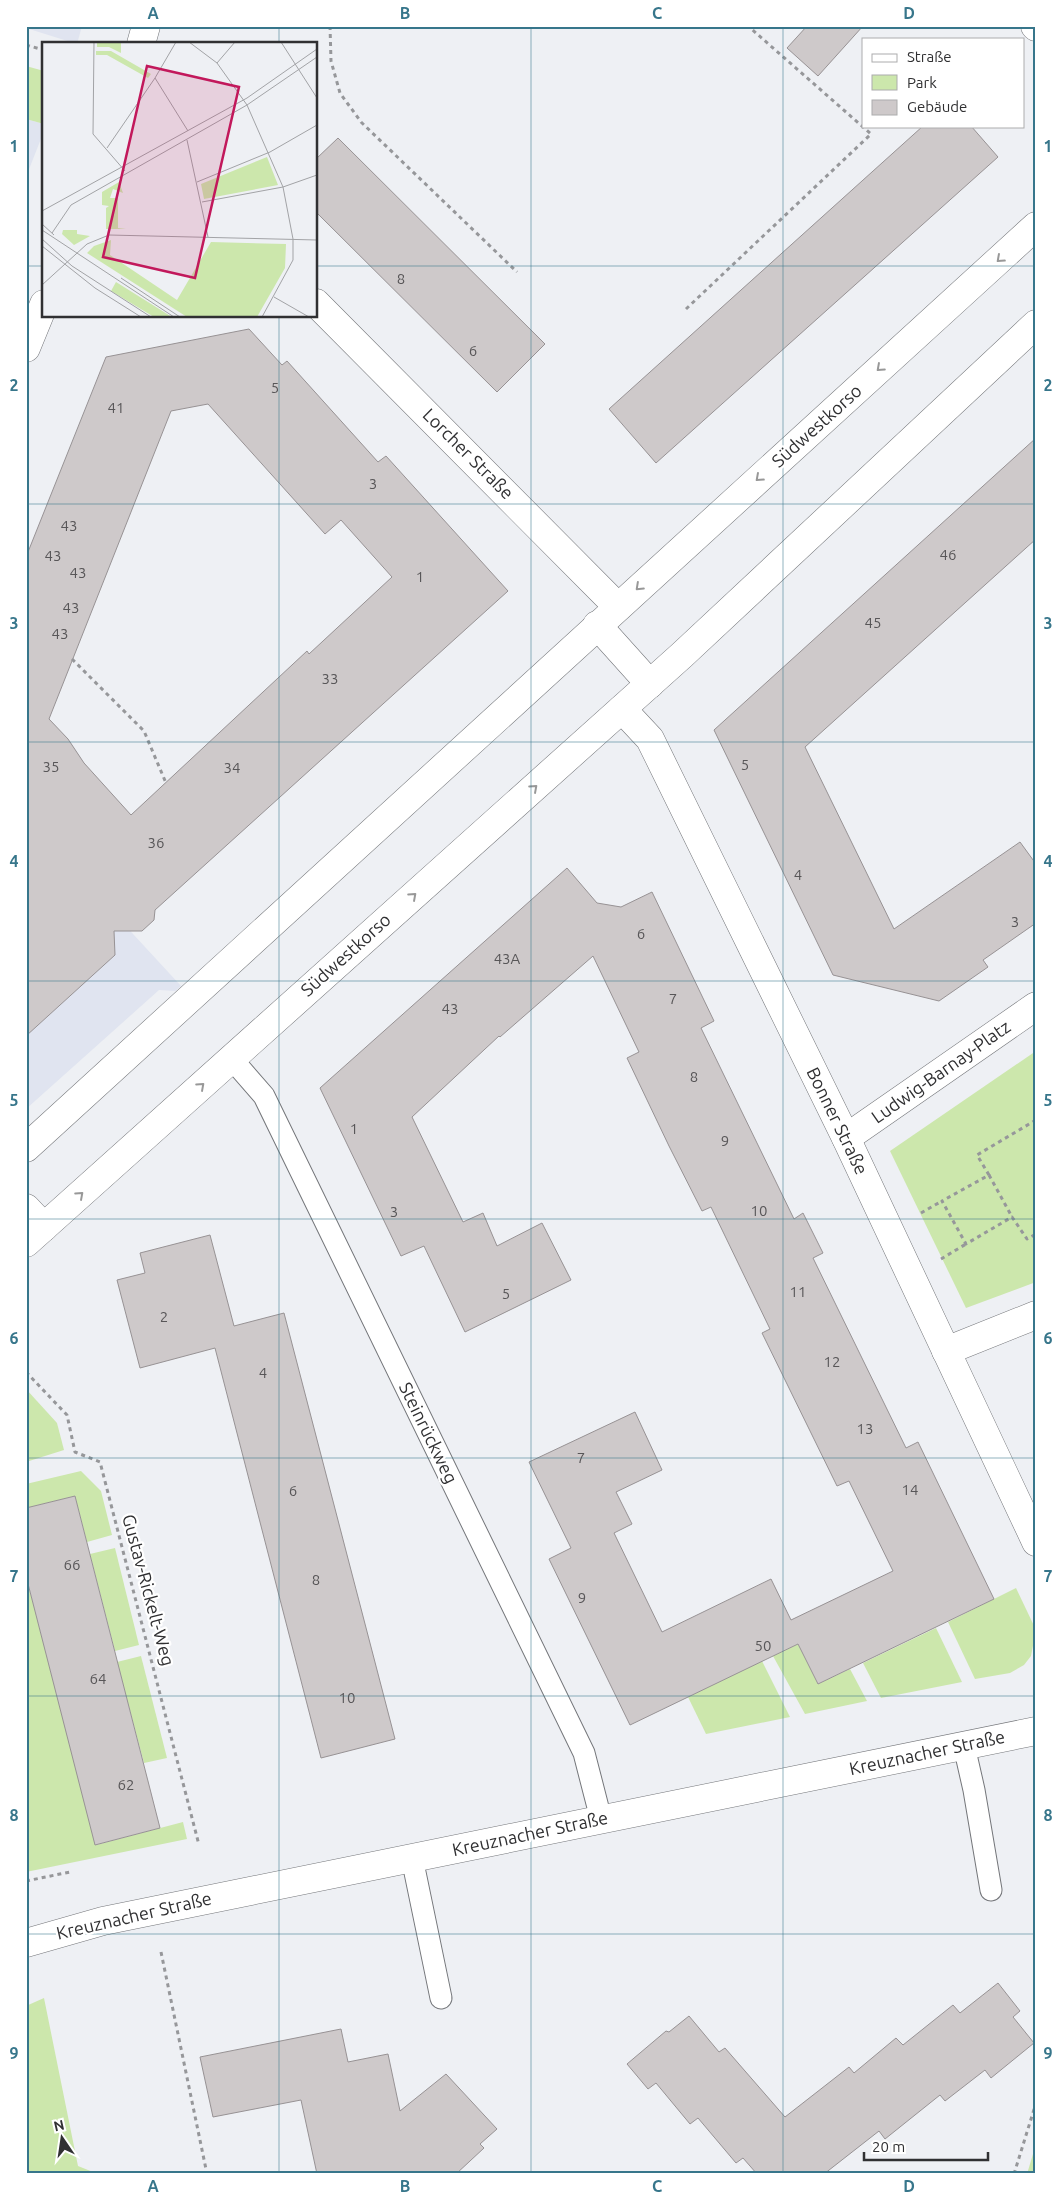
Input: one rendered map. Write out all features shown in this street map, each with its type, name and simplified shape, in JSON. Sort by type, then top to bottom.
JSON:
[{"type":"street","points":[[142,42],[146,26]]},
{"type":"street","name":"Südwestkorso","points":[[26,1148],[1036,226]]},
{"type":"street","name":"Lorcher Straße","points":[[318,305],[618,607]]},
{"type":"street","points":[[26,348],[42,309]]},
{"type":"street","name":"Südwestkorso","points":[[32,1226],[231,1058],[650,684],[1036,324]]},
{"type":"street","points":[[597,625],[650,684]]},
{"type":"street","name":"Bonner Straße","points":[[622,709],[650,739],[846,1138],[1036,1542]]},
{"type":"street","name":"Ludwig-Barnay-Platz","points":[[846,1138],[1036,1006]]},
{"type":"street","points":[[946,1351],[1036,1315]]},
{"type":"street","name":"Kreuznacher Straße","points":[[26,1943],[103,1921],[1036,1731]]},
{"type":"lane","name":"Steinrückweg","points":[[231,1058],[264,1096],[575,1735],[587,1762],[601,1820]]},
{"type":"lane","points":[[964,1746],[974,1790],[990,1890]]},
{"type":"lane","points":[[412,1858],[441,1998]]},
{"type":"path","points":[[330,26],[331,61],[340,93],[361,122],[517,272]]},
{"type":"path","points":[[748,26],[862,126]]},
{"type":"path","points":[[26,45],[42,49]]},
{"type":"path","points":[[686,309],[871,134],[864,128]]},
{"type":"path","points":[[72,659],[144,731],[166,783]]},
{"type":"path","points":[[1036,1120],[977,1155],[1026,1239],[1036,1234]]},
{"type":"path","points":[[914,1216],[989,1174]]},
{"type":"path","points":[[942,1201],[966,1244]]},
{"type":"path","points":[[936,1261],[1012,1217]]},
{"type":"path","name":"Gustav-Rickelt-Weg","points":[[26,1372],[67,1415],[75,1452],[100,1462],[199,1845]]},
{"type":"path","points":[[26,1881],[70,1872]]},
{"type":"path","points":[[161,1952],[207,2174]]},
{"type":"path","points":[[1014,2174],[1036,2103]]},
{"type":"shaded area","points":[[26,26],[82,26],[78,42],[71,42],[26,28]]},
{"type":"shaded area","points":[[26,119],[42,123],[42,136],[26,177]]},
{"type":"shaded area","points":[[26,818],[181,986],[175,991],[159,990],[26,1109]]},
{"type":"green space","points":[[26,66],[42,70],[42,123],[26,119]]},
{"type":"green space","points":[[1036,1051],[1036,1282],[966,1308],[890,1151]]},
{"type":"green space","points":[[26,1389],[57,1423],[64,1450],[26,1462]]},
{"type":"green space","points":[[81,1471],[101,1491],[112,1535],[87,1542],[75,1496],[26,1508],[26,1484]]},
{"type":"green space","points":[[115,1548],[139,1645],[115,1651],[90,1554]]},
{"type":"green space","points":[[26,1576],[96,1845],[183,1822],[187,1839],[26,1872]]},
{"type":"green space","points":[[1016,1588],[1036,1630],[1031,1656],[1024,1665],[1010,1673],[975,1679],[948,1622]]},
{"type":"green space","points":[[936,1628],[962,1682],[881,1698],[863,1663]]},
{"type":"green space","points":[[798,1644],[818,1684],[850,1669],[867,1701],[805,1714],[773,1656]]},
{"type":"green space","points":[[141,1656],[167,1758],[144,1763],[117,1662]]},
{"type":"green space","points":[[762,1661],[790,1717],[706,1734],[688,1697]]},
{"type":"green space","points":[[44,1998],[78,2166],[98,2174],[26,2174],[26,2006]]},
{"type":"green space","points":[[1036,2144],[1036,2174],[1027,2174]]},
{"type":"building","points":[[807,26],[863,26],[818,76],[787,48]]},
{"type":"building","points":[[921,128],[973,128],[998,157],[656,463],[609,409]]},
{"type":"building","points":[[338,138],[545,344],[497,392],[318,214],[318,157]]},
{"type":"building","points":[[249,329],[282,365],[287,361],[378,462],[386,456],[508,591],[155,910],[154,920],[142,931],[114,931],[115,955],[26,1036],[26,557],[106,357]],"holes":[[[208,404],[325,534],[341,520],[392,577],[309,654],[307,651],[131,815],[84,763],[68,739],[49,719],[171,411]]]},
{"type":"building","points":[[1036,438],[1036,539],[805,747],[894,929],[1020,842],[1036,864],[1036,923],[983,960],[988,967],[939,1001],[833,975],[714,730]]},
{"type":"building","points":[[567,868],[597,903],[621,907],[652,892],[714,1021],[701,1028],[794,1219],[803,1213],[823,1253],[813,1258],[906,1448],[918,1442],[994,1599],[818,1684],[798,1644],[630,1725],[549,1559],[571,1548],[529,1462],[635,1412],[662,1470],[616,1492],[632,1524],[614,1533],[662,1632],[771,1579],[791,1620],[893,1571],[849,1481],[837,1486],[762,1333],[770,1329],[711,1207],[702,1211],[669,1146],[627,1058],[639,1052],[593,956],[499,1036],[412,1117],[463,1222],[483,1213],[497,1246],[542,1223],[571,1280],[465,1332],[424,1246],[401,1256],[320,1088]]},
{"type":"building","points":[[210,1235],[234,1326],[284,1313],[395,1739],[321,1758],[215,1348],[140,1368],[117,1280],[145,1273],[140,1253]]},
{"type":"building","points":[[75,1496],[160,1828],[95,1845],[26,1576],[26,1508]]},
{"type":"building","points":[[998,1983],[1020,2011],[1013,2017],[1034,2043],[991,2078],[985,2070],[945,2101],[940,2095],[885,2139],[879,2131],[824,2174],[757,2174],[743,2158],[736,2163],[698,2118],[690,2124],[656,2083],[648,2089],[627,2064],[666,2031],[669,2032],[689,2016],[719,2052],[725,2048],[785,2117],[849,2067],[854,2073],[896,2038],[903,2045],[953,2005],[960,2013]]},
{"type":"building","points":[[341,2029],[348,2062],[388,2054],[400,2111],[446,2074],[497,2129],[480,2144],[484,2148],[456,2174],[317,2174],[301,2100],[213,2117],[200,2057]]}]
